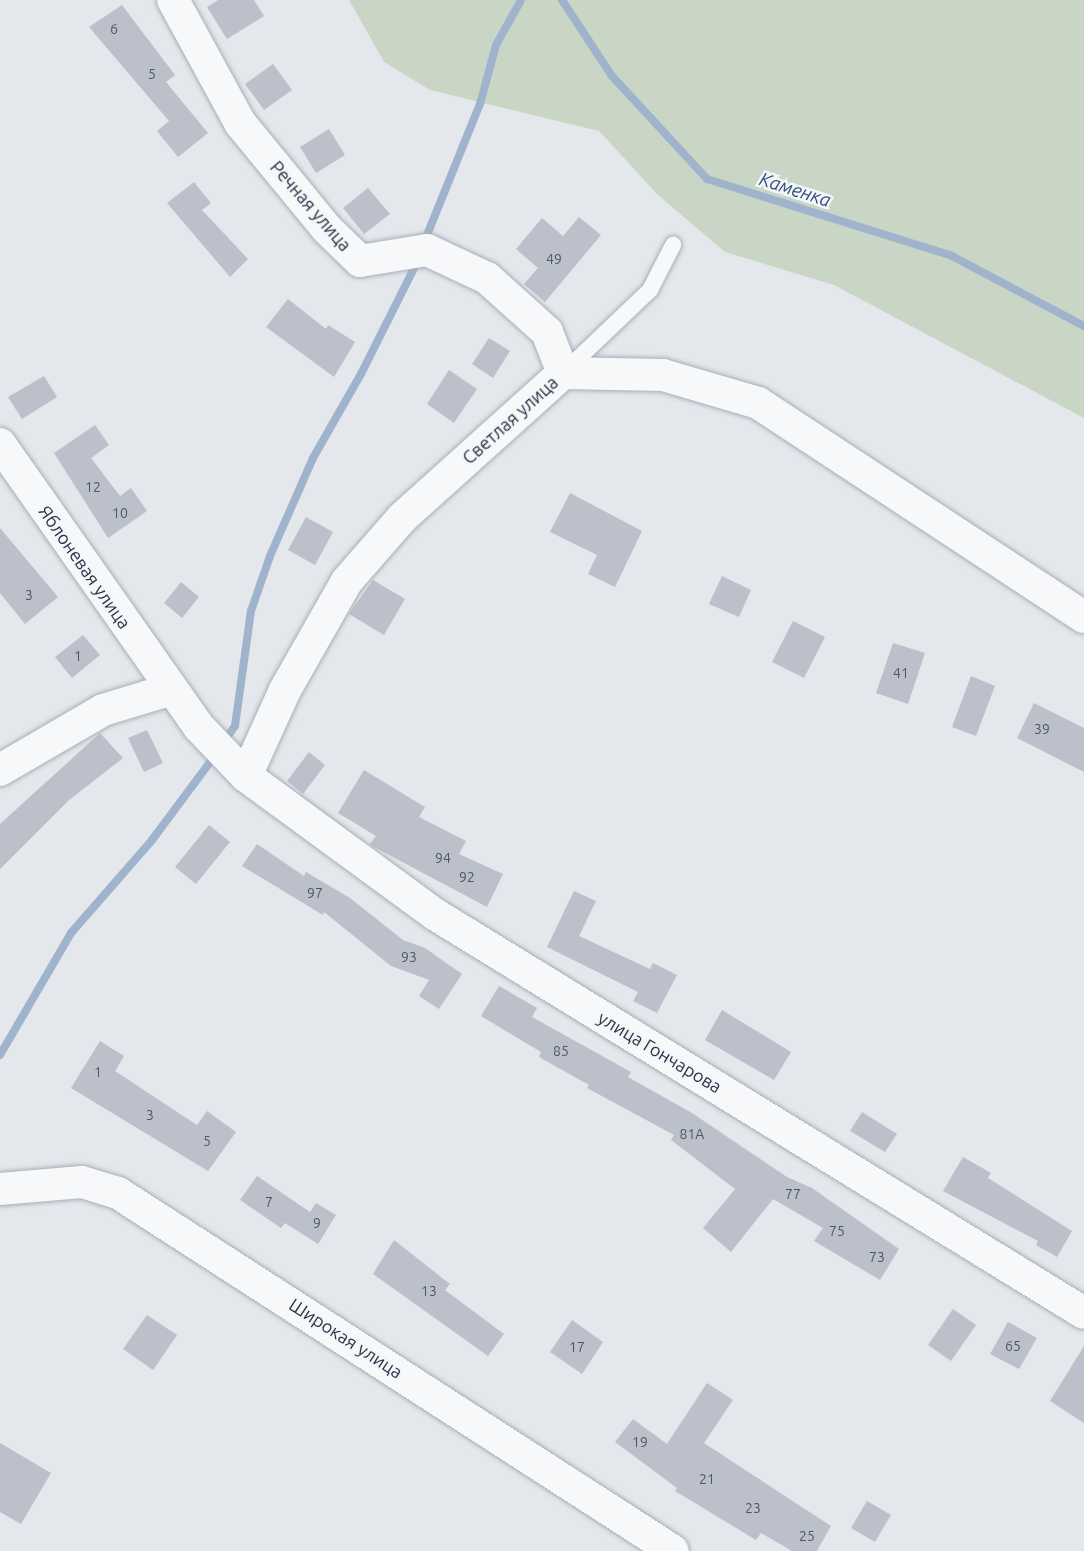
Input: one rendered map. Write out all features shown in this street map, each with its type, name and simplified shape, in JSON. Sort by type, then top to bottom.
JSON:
[{"type":"street","name":"Речная улица","points":[[173,0],[240,123],[327,229],[360,261],[427,250],[487,278],[547,332],[563,373]]},
{"type":"street","name":"Светлая улица","points":[[237,766],[285,690],[347,581],[402,517],[563,373],[663,375],[758,403],[1084,617]]},
{"type":"street","name":"Яблоневая улица","points":[[0,444],[199,727]]},
{"type":"street","points":[[0,770],[103,710],[172,689]]},
{"type":"street","name":"улица Гончарова","points":[[199,727],[237,766],[436,915],[1084,1313]]},
{"type":"street","name":"Широкая улица","points":[[0,1189],[82,1182],[118,1193],[673,1551]]},
{"type":"lane","points":[[563,373],[650,290],[673,246]]},
{"type":"green space","points":[[349,0],[1084,0],[1084,418],[834,285],[725,252],[658,195],[599,131],[430,90],[384,62]]},
{"type":"building","points":[[218,0],[254,0],[264,16],[227,39],[207,7]]},
{"type":"building","points":[[122,5],[175,75],[166,82],[208,133],[178,157],[157,131],[169,121],[89,27]]},
{"type":"building","points":[[273,64],[292,90],[264,110],[245,84]]},
{"type":"building","points":[[329,129],[345,155],[316,173],[300,147]]},
{"type":"building","points":[[194,182],[211,203],[202,210],[248,259],[230,277],[167,203]]},
{"type":"building","points":[[368,188],[390,214],[364,234],[343,208]]},
{"type":"building","points":[[579,217],[601,235],[545,302],[524,284],[538,268],[516,249],[542,218],[563,236]]},
{"type":"building","points":[[288,299],[326,329],[328,325],[355,342],[334,377],[266,327]]},
{"type":"building","points":[[489,338],[510,351],[493,378],[472,364]]},
{"type":"building","points":[[449,370],[477,389],[454,423],[427,404]]},
{"type":"building","points":[[44,376],[57,397],[22,419],[8,397]]},
{"type":"building","points":[[95,425],[109,445],[91,458],[120,496],[131,488],[147,511],[108,538],[54,453]]},
{"type":"building","points":[[570,493],[642,531],[615,587],[588,574],[597,555],[550,532]]},
{"type":"building","points":[[306,517],[333,532],[315,565],[288,550]]},
{"type":"building","points":[[0,528],[58,597],[25,624],[0,593]]},
{"type":"building","points":[[722,576],[751,590],[739,617],[709,604]]},
{"type":"building","points":[[373,580],[405,599],[384,635],[349,614]]},
{"type":"building","points":[[181,582],[199,597],[182,618],[164,603]]},
{"type":"building","points":[[793,621],[825,637],[804,678],[772,662]]},
{"type":"building","points":[[83,635],[100,655],[72,678],[55,657]]},
{"type":"building","points":[[893,643],[925,653],[908,704],[876,693]]},
{"type":"building","points":[[971,676],[995,686],[976,736],[952,727]]},
{"type":"building","points":[[1034,703],[1084,728],[1084,772],[1017,738]]},
{"type":"building","points":[[147,730],[163,763],[144,772],[128,738]]},
{"type":"building","points":[[100,733],[123,758],[68,801],[0,869],[0,824]]},
{"type":"building","points":[[309,752],[325,765],[303,794],[287,781]]},
{"type":"building","points":[[364,770],[425,807],[419,817],[466,841],[459,854],[503,874],[487,907],[374,847],[370,844],[376,836],[338,813]]},
{"type":"building","points":[[209,825],[230,842],[196,884],[175,867]]},
{"type":"building","points":[[257,844],[304,876],[306,872],[350,898],[403,940],[425,948],[462,974],[439,1009],[419,996],[429,980],[391,966],[324,912],[323,915],[242,866]]},
{"type":"building","points":[[574,891],[596,901],[579,936],[650,969],[653,963],[677,975],[657,1013],[633,1001],[638,992],[547,947]]},
{"type":"building","points":[[499,986],[537,1008],[532,1017],[631,1072],[628,1077],[692,1113],[787,1177],[812,1188],[899,1249],[880,1280],[814,1241],[823,1228],[773,1199],[731,1252],[703,1228],[735,1189],[671,1140],[674,1135],[587,1088],[589,1085],[539,1057],[541,1052],[481,1016]]},
{"type":"building","points":[[722,1010],[791,1052],[774,1080],[705,1040]]},
{"type":"building","points":[[100,1041],[124,1056],[115,1071],[197,1125],[207,1111],[236,1132],[208,1171],[71,1088]]},
{"type":"building","points":[[862,1112],[897,1134],[885,1152],[850,1131]]},
{"type":"building","points":[[963,1157],[991,1173],[988,1178],[1072,1231],[1057,1257],[1036,1245],[1038,1241],[943,1191]]},
{"type":"building","points":[[257,1176],[310,1212],[316,1203],[336,1215],[318,1244],[285,1223],[281,1228],[240,1200]]},
{"type":"building","points":[[394,1240],[450,1284],[445,1290],[504,1334],[488,1356],[373,1274]]},
{"type":"building","points":[[953,1309],[976,1325],[951,1361],[928,1345]]},
{"type":"building","points":[[147,1315],[177,1335],[153,1370],[123,1349]]},
{"type":"building","points":[[572,1320],[603,1342],[582,1374],[550,1352]]},
{"type":"building","points":[[1008,1322],[1037,1338],[1019,1369],[990,1354]]},
{"type":"building","points":[[1084,1346],[1084,1423],[1050,1401]]},
{"type":"building","points":[[707,1383],[733,1400],[704,1443],[831,1526],[817,1551],[792,1551],[761,1533],[756,1540],[675,1491],[677,1488],[615,1442],[633,1419],[667,1444]]},
{"type":"building","points":[[0,1443],[51,1473],[21,1524],[0,1512]]},
{"type":"building","points":[[867,1501],[891,1515],[875,1542],[851,1528]]},
{"type":"waterway","points":[[423,245],[480,104],[496,45],[521,0]]},
{"type":"waterway","name":"Каменка","points":[[562,0],[612,76],[707,179],[950,255],[1084,326]]},
{"type":"waterway","points":[[223,743],[235,726],[251,611],[270,556],[313,458],[361,374],[418,260]]},
{"type":"waterway","points":[[0,1055],[71,933],[152,840],[216,754]]}]
